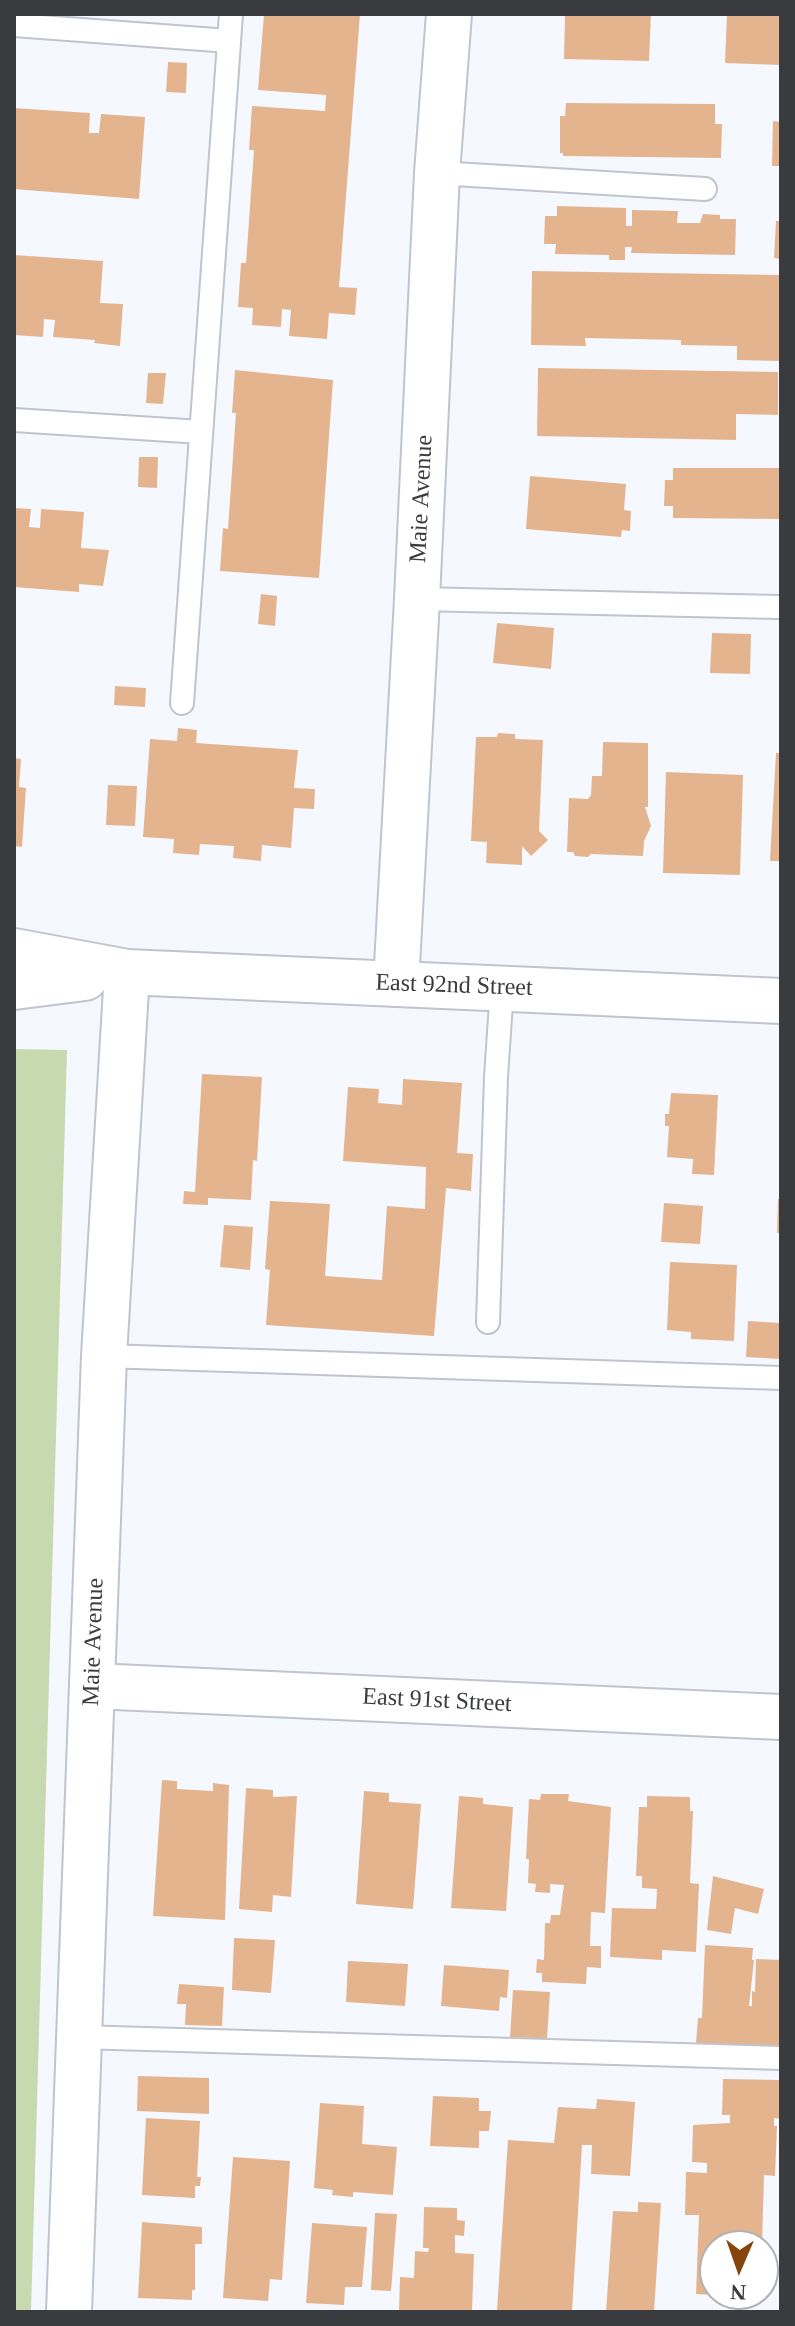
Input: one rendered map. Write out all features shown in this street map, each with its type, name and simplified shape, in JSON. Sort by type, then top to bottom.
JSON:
[{"type":"street","name":"Maie Avenue","points":[[396,984],[437,173],[449,14]]},
{"type":"street","name":"East 92nd Street","points":[[14,951],[127,972],[781,1001]]},
{"type":"street","name":"Maie Avenue","points":[[69,2312],[104,1356],[127,972]]},
{"type":"street","name":"East 92nd Street","points":[[14,987],[127,972]]},
{"type":"street","name":"East 91st Street","points":[[93,1686],[781,1717]]},
{"type":"lane","points":[[182,703],[231,14]]},
{"type":"lane","points":[[14,25],[229,41]]},
{"type":"lane","points":[[437,173],[705,189]]},
{"type":"lane","points":[[14,420],[201,432]]},
{"type":"lane","points":[[417,599],[779,607]]},
{"type":"lane","points":[[488,1322],[502,988]]},
{"type":"lane","points":[[104,1356],[781,1378]]},
{"type":"lane","points":[[79,2037],[781,2058]]},
{"type":"green space","points":[[14,1049],[67,1050],[31,2312],[14,2312]]},
{"type":"building","points":[[264,14],[360,14],[339,287],[357,288],[355,315],[329,313],[327,339],[289,336],[291,310],[282,309],[281,327],[252,325],[253,308],[238,307],[241,263],[246,263],[254,150],[249,150],[252,106],[325,111],[326,95],[258,90]]},
{"type":"building","points":[[565,14],[651,14],[649,61],[564,59]]},
{"type":"building","points":[[727,14],[781,14],[781,65],[725,63]]},
{"type":"building","points":[[168,62],[187,63],[186,93],[166,92]]},
{"type":"building","points":[[566,103],[715,104],[715,124],[722,124],[721,158],[563,156],[560,153],[560,116],[565,116]]},
{"type":"building","points":[[14,108],[90,113],[89,133],[99,133],[101,114],[145,117],[139,199],[14,189]]},
{"type":"building","points":[[773,121],[781,122],[781,166],[772,166]]},
{"type":"building","points":[[557,206],[626,208],[626,226],[632,226],[632,210],[678,211],[677,223],[700,223],[703,214],[736,219],[735,255],[631,253],[632,247],[625,247],[625,260],[609,260],[609,255],[555,254],[556,244],[544,244],[545,216],[557,216]]},
{"type":"building","points":[[776,221],[781,221],[781,259],[774,258]]},
{"type":"building","points":[[14,255],[103,261],[100,303],[123,304],[120,346],[94,343],[95,340],[53,337],[55,320],[44,319],[43,337],[14,335]]},
{"type":"building","points":[[532,271],[781,275],[781,361],[737,360],[737,346],[681,345],[681,340],[585,338],[586,346],[531,345]]},
{"type":"building","points":[[538,368],[778,372],[778,415],[736,414],[736,440],[537,436]]},
{"type":"building","points":[[235,370],[333,380],[319,578],[220,571],[223,528],[228,529],[236,413],[232,413]]},
{"type":"building","points":[[148,373],[166,373],[163,404],[146,403]]},
{"type":"building","points":[[139,457],[158,457],[157,488],[138,487]]},
{"type":"building","points":[[673,468],[781,468],[781,519],[673,518],[673,506],[664,506],[665,480],[673,480]]},
{"type":"building","points":[[530,476],[626,484],[624,510],[631,511],[630,531],[622,530],[621,537],[526,529]]},
{"type":"building","points":[[14,508],[31,509],[29,527],[40,528],[41,509],[84,512],[81,548],[109,550],[103,586],[79,584],[79,592],[14,587]]},
{"type":"building","points":[[261,594],[277,596],[275,626],[258,624]]},
{"type":"building","points":[[497,623],[554,628],[551,669],[493,663]]},
{"type":"building","points":[[712,633],[751,634],[750,674],[710,673]]},
{"type":"building","points":[[115,686],[146,688],[145,707],[114,705]]},
{"type":"building","points":[[178,728],[197,730],[196,743],[298,750],[294,788],[315,789],[314,809],[294,808],[291,848],[262,845],[261,861],[233,858],[234,846],[200,844],[199,855],[173,853],[174,839],[143,837],[150,739],[177,741]]},
{"type":"building","points":[[498,733],[515,734],[515,739],[543,740],[539,831],[548,840],[531,856],[522,846],[522,865],[486,863],[487,842],[471,841],[476,737],[497,737]]},
{"type":"building","points":[[603,742],[648,743],[648,807],[645,807],[651,826],[644,841],[643,856],[591,854],[588,857],[567,852],[569,798],[588,799],[591,795],[592,776],[602,776]]},
{"type":"building","points":[[776,753],[781,753],[781,861],[770,861]]},
{"type":"building","points":[[14,758],[21,759],[19,787],[26,788],[22,847],[14,846]]},
{"type":"building","points":[[666,772],[743,775],[740,875],[663,873]]},
{"type":"building","points":[[108,785],[137,786],[135,826],[106,825]]},
{"type":"building","points":[[202,1074],[262,1077],[257,1161],[253,1160],[251,1200],[208,1198],[208,1205],[183,1204],[184,1191],[195,1192]]},
{"type":"building","points":[[403,1079],[462,1083],[457,1153],[473,1154],[471,1191],[446,1188],[434,1336],[266,1325],[270,1270],[265,1269],[270,1201],[330,1204],[325,1276],[382,1280],[387,1206],[425,1209],[426,1167],[343,1161],[348,1087],[379,1089],[378,1103],[402,1105]]},
{"type":"building","points":[[671,1093],[718,1095],[714,1175],[692,1174],[693,1159],[667,1157],[669,1126],[665,1126],[665,1114],[669,1114]]},
{"type":"building","points":[[778,1199],[781,1199],[781,1233],[777,1233]]},
{"type":"building","points":[[664,1203],[703,1206],[700,1244],[661,1242]]},
{"type":"building","points":[[224,1225],[253,1227],[250,1270],[220,1267]]},
{"type":"building","points":[[670,1262],[737,1265],[734,1341],[691,1339],[691,1332],[667,1330]]},
{"type":"building","points":[[748,1321],[781,1323],[781,1359],[746,1357]]},
{"type":"building","points":[[162,1780],[177,1781],[177,1789],[213,1791],[213,1783],[229,1785],[225,1920],[153,1916]]},
{"type":"building","points":[[246,1788],[273,1790],[273,1797],[297,1796],[291,1897],[273,1895],[272,1912],[239,1909]]},
{"type":"building","points":[[364,1791],[389,1793],[389,1802],[421,1804],[413,1909],[356,1904]]},
{"type":"building","points":[[541,1794],[569,1794],[568,1801],[611,1807],[605,1913],[591,1912],[590,1946],[601,1946],[601,1968],[587,1967],[586,1984],[542,1982],[542,1973],[536,1973],[537,1959],[544,1960],[545,1923],[550,1923],[551,1915],[560,1915],[564,1885],[550,1884],[550,1893],[535,1892],[536,1884],[528,1883],[529,1799],[540,1800]]},
{"type":"building","points":[[459,1796],[483,1798],[483,1804],[513,1807],[506,1911],[451,1908]]},
{"type":"building","points":[[647,1796],[690,1797],[690,1811],[693,1811],[690,1883],[699,1884],[696,1952],[662,1950],[662,1960],[610,1957],[612,1908],[656,1909],[657,1889],[642,1888],[642,1876],[636,1876],[639,1807],[647,1807]]},
{"type":"building","points":[[713,1876],[764,1889],[758,1914],[735,1908],[731,1934],[707,1930]]},
{"type":"building","points":[[234,1938],[275,1940],[271,1993],[232,1990]]},
{"type":"building","points":[[705,1945],[753,1948],[749,2006],[752,2006],[752,1991],[755,1992],[756,1959],[781,1960],[781,2048],[696,2044],[698,2018],[702,2018]]},
{"type":"building","points":[[348,1961],[408,1964],[405,2006],[346,2002]]},
{"type":"building","points":[[444,1965],[509,1970],[507,1998],[500,1997],[499,2011],[441,2006]]},
{"type":"building","points":[[179,1984],[224,1987],[222,2026],[185,2025],[186,2004],[177,2004]]},
{"type":"building","points":[[513,1990],[550,1992],[547,2039],[510,2037]]},
{"type":"building","points":[[138,2076],[209,2078],[209,2114],[137,2111]]},
{"type":"building","points":[[723,2079],[781,2080],[781,2119],[774,2118],[774,2126],[777,2126],[775,2176],[764,2175],[762,2230],[699,2230],[699,2294],[696,2294],[699,2215],[685,2215],[686,2172],[707,2173],[707,2163],[692,2162],[693,2125],[730,2123],[730,2115],[722,2115]]},
{"type":"building","points":[[433,2096],[479,2098],[479,2111],[491,2111],[489,2131],[479,2131],[479,2148],[430,2146]]},
{"type":"building","points":[[597,2099],[635,2102],[630,2176],[591,2174],[592,2145],[582,2145],[572,2312],[497,2310],[508,2140],[554,2143],[558,2107],[596,2109]]},
{"type":"building","points":[[320,2103],[364,2106],[362,2144],[397,2147],[393,2195],[353,2192],[353,2197],[332,2195],[333,2190],[314,2188]]},
{"type":"building","points":[[146,2118],[200,2121],[197,2177],[201,2177],[200,2186],[195,2186],[195,2198],[142,2195]]},
{"type":"building","points":[[233,2157],[290,2161],[282,2280],[270,2279],[268,2301],[223,2298]]},
{"type":"building","points":[[638,2202],[661,2203],[654,2312],[606,2312],[613,2211],[638,2212]]},
{"type":"building","points":[[424,2207],[457,2208],[457,2220],[465,2221],[464,2236],[455,2235],[455,2253],[474,2254],[472,2312],[399,2312],[400,2277],[414,2278],[415,2251],[428,2252],[429,2248],[423,2248]]},
{"type":"building","points":[[375,2213],[397,2214],[391,2291],[371,2290]]},
{"type":"building","points":[[142,2222],[202,2227],[202,2244],[195,2244],[195,2290],[192,2290],[192,2300],[138,2298]]},
{"type":"building","points":[[312,2223],[367,2227],[362,2287],[345,2287],[344,2305],[306,2303]]}]
